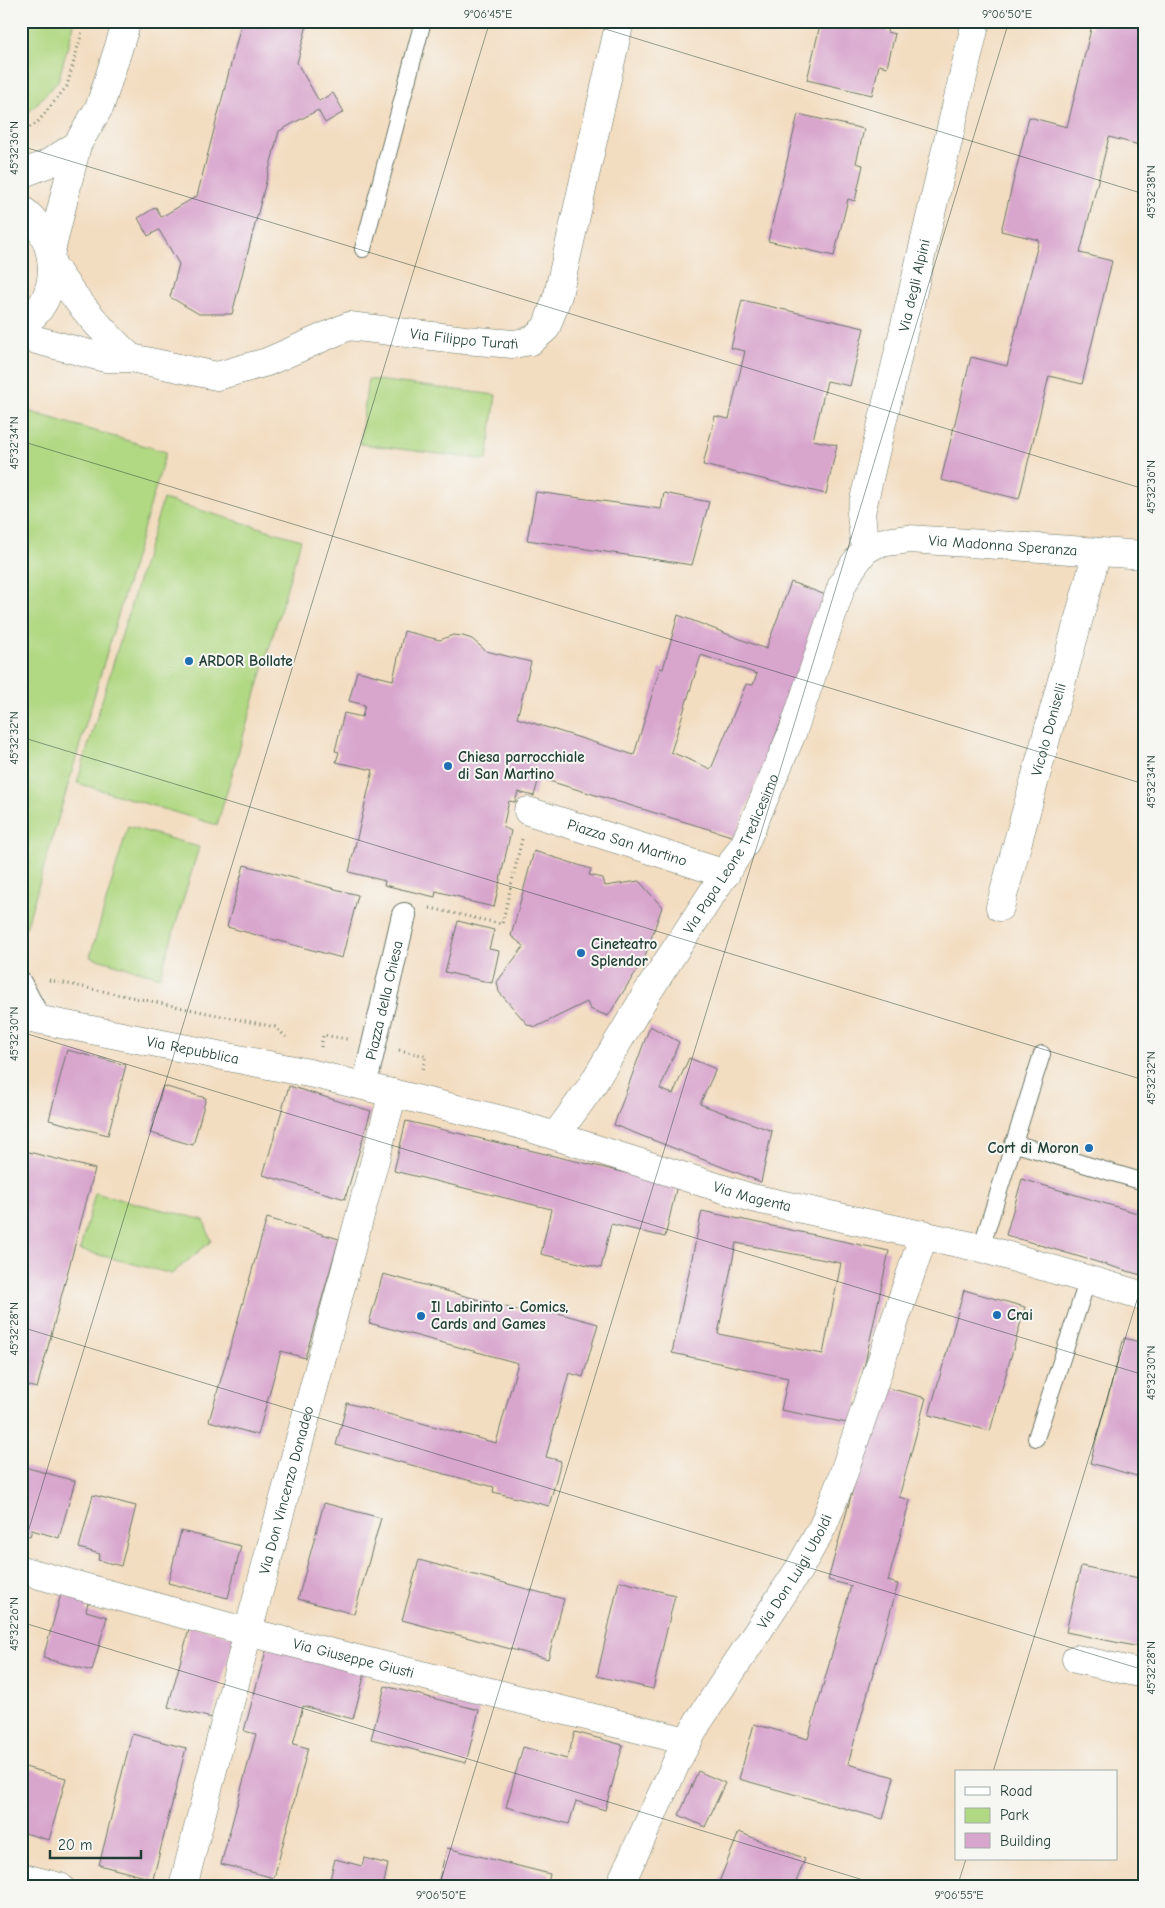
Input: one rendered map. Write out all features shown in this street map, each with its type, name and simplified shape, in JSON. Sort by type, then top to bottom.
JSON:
[{"type":"street","points":[[21,325],[41,306],[50,287],[52,259],[77,145],[100,106],[127,21]]},
{"type":"street","name":"Via Filippo Turati","points":[[21,336],[106,358],[131,358],[218,376],[267,362],[349,326],[513,344],[531,341],[546,328],[558,295],[620,21]]},
{"type":"street","name":"Via degli Alpini","points":[[865,550],[861,513],[976,21]]},
{"type":"street","points":[[21,174],[47,164],[77,145]]},
{"type":"street","points":[[21,209],[30,215],[43,231],[52,259],[83,309],[102,331],[131,358]]},
{"type":"street","name":"Via Madonna Speranza","points":[[865,550],[878,542],[909,539],[1144,554]]},
{"type":"street","name":"Via Papa Leone Tredicesimo","points":[[556,1135],[591,1087],[647,993],[745,843],[792,731],[842,585],[865,550]]},
{"type":"street","name":"Vicolo Doniselli","points":[[1000,907],[1097,552]]},
{"type":"street","name":"Piazza San Martino","points":[[528,811],[726,874]]},
{"type":"street","name":"Piazza della Chiesa","points":[[364,1087],[404,915]]},
{"type":"street","name":"Via Repubblica","points":[[33,1018],[305,1072],[364,1087]]},
{"type":"street","name":"Via Magenta","points":[[364,1087],[556,1135],[752,1198],[924,1234],[981,1248],[1144,1296]]},
{"type":"street","name":"Via Don Vincenzo Donadeo","points":[[182,1887],[248,1632],[393,1093]]},
{"type":"street","name":"Via Don Luigi Uboldi","points":[[619,1887],[687,1741],[719,1688],[799,1569],[823,1526],[841,1481],[924,1234]]},
{"type":"street","name":"Via Giuseppe Giusti","points":[[21,1570],[248,1632],[687,1741]]},
{"type":"street","points":[[1076,1659],[1144,1674]]},
{"type":"street","points":[[21,1877],[60,1887]]},
{"type":"lane","points":[[363,249],[422,21]]},
{"type":"lane","points":[[21,978],[33,1018]]},
{"type":"lane","points":[[981,1248],[1042,1054]]},
{"type":"lane","points":[[1013,1143],[1144,1182]]},
{"type":"lane","points":[[1036,1438],[1088,1279]]},
{"type":"path","points":[[21,132],[37,123],[67,86],[85,21]]},
{"type":"path","points":[[404,915],[406,903],[502,924],[528,811]]},
{"type":"path","points":[[48,980],[275,1027]]},
{"type":"green space","points":[[21,21],[75,21],[58,81],[21,121]]},
{"type":"green space","points":[[368,379],[496,395],[487,460],[360,444]]},
{"type":"green space","points":[[21,409],[166,452],[26,928],[21,927]]},
{"type":"green space","name":"ARDOR Bollate","points":[[163,499],[301,540],[217,825],[77,783]]},
{"type":"green space","points":[[128,826],[199,847],[160,977],[90,957]]},
{"type":"green space","points":[[95,1193],[204,1220],[211,1241],[172,1274],[80,1250]]},
{"type":"building","points":[[242,21],[308,21],[297,63],[319,101],[333,93],[344,112],[325,123],[318,110],[279,131],[232,314],[199,314],[170,297],[179,264],[159,230],[148,236],[138,218],[156,207],[161,217],[197,196]]},
{"type":"building","points":[[821,21],[889,21],[887,32],[895,34],[887,67],[879,65],[872,95],[807,80]]},
{"type":"building","points":[[1093,21],[1144,21],[1144,142],[1143,146],[1109,137],[1080,253],[1112,261],[1082,384],[1049,376],[1019,499],[941,480],[971,357],[1007,366],[1039,240],[1001,231],[1029,117],[1067,127]]},
{"type":"building","points":[[798,114],[864,129],[856,163],[863,165],[855,201],[848,199],[834,256],[768,241]]},
{"type":"building","points":[[742,300],[864,328],[850,386],[827,381],[813,440],[837,445],[826,494],[703,465],[715,416],[729,419],[745,351],[731,348]]},
{"type":"building","points":[[536,492],[661,509],[664,493],[709,502],[692,565],[527,540]]},
{"type":"building","points":[[791,582],[831,597],[735,837],[539,778],[534,796],[518,792],[515,802],[509,801],[503,827],[511,831],[494,907],[436,891],[435,897],[384,885],[385,881],[349,872],[373,770],[336,762],[339,752],[335,751],[344,713],[362,717],[365,705],[349,701],[357,671],[393,680],[404,631],[440,640],[453,635],[463,636],[472,639],[486,651],[531,662],[517,718],[634,755],[660,668],[663,669],[678,615],[766,649]],"holes":[[[701,655],[757,674],[753,685],[746,684],[711,769],[671,752]]]},
{"type":"building","points":[[534,851],[591,869],[589,875],[603,878],[605,886],[639,881],[662,907],[644,959],[608,1016],[590,1009],[587,1002],[536,1027],[528,1025],[499,992],[497,982],[524,946],[511,936]]},
{"type":"building","points":[[244,865],[358,895],[342,958],[227,927]]},
{"type":"building","points":[[458,921],[494,930],[489,949],[499,951],[492,983],[445,972]]},
{"type":"building","points":[[650,1026],[679,1042],[660,1089],[673,1094],[689,1058],[716,1069],[700,1104],[772,1131],[761,1182],[614,1125]]},
{"type":"building","points":[[67,1050],[126,1065],[108,1135],[49,1120]]},
{"type":"building","points":[[163,1086],[206,1098],[193,1145],[150,1133]]},
{"type":"building","points":[[289,1086],[371,1111],[345,1199],[263,1175]]},
{"type":"building","points":[[406,1121],[677,1185],[665,1237],[611,1224],[601,1268],[541,1254],[551,1209],[394,1171]]},
{"type":"building","points":[[21,1150],[95,1169],[37,1388],[21,1384]]},
{"type":"building","points":[[1022,1179],[1144,1215],[1144,1276],[1006,1235]]},
{"type":"building","points":[[702,1211],[889,1251],[852,1424],[781,1410],[788,1378],[672,1353]],"holes":[[[736,1243],[841,1263],[823,1354],[718,1334]]]},
{"type":"building","points":[[267,1218],[339,1239],[305,1358],[281,1351],[258,1435],[209,1421]]},
{"type":"building","points":[[383,1274],[536,1315],[539,1308],[598,1324],[583,1377],[569,1373],[546,1457],[561,1461],[549,1506],[493,1492],[494,1487],[336,1445],[347,1403],[496,1443],[518,1363],[369,1323]]},
{"type":"building","points":[[964,1290],[1025,1307],[990,1431],[929,1415]]},
{"type":"building","points":[[1124,1338],[1144,1343],[1144,1478],[1090,1463]]},
{"type":"building","points":[[881,1386],[926,1398],[899,1497],[910,1500],[888,1581],[898,1584],[848,1764],[894,1777],[883,1819],[739,1779],[754,1724],[808,1739],[851,1586],[828,1580]]},
{"type":"building","points":[[21,1466],[75,1481],[59,1538],[32,1530],[30,1536],[21,1534]]},
{"type":"building","points":[[93,1495],[136,1506],[121,1566],[98,1560],[100,1554],[79,1548]]},
{"type":"building","points":[[324,1503],[381,1518],[354,1614],[298,1599]]},
{"type":"building","points":[[181,1531],[241,1546],[228,1598],[168,1583]]},
{"type":"building","points":[[419,1560],[564,1599],[548,1659],[402,1620]]},
{"type":"building","points":[[1081,1566],[1144,1579],[1144,1648],[1066,1632]]},
{"type":"building","points":[[619,1581],[675,1595],[653,1689],[597,1676]]},
{"type":"building","points":[[61,1594],[88,1602],[86,1611],[107,1617],[92,1671],[43,1658]]},
{"type":"building","points":[[190,1626],[234,1637],[212,1718],[168,1707]]},
{"type":"building","points":[[267,1647],[365,1673],[353,1719],[303,1706],[293,1744],[308,1748],[274,1878],[221,1864],[256,1734],[244,1731]]},
{"type":"building","points":[[385,1686],[479,1710],[466,1763],[371,1739]]},
{"type":"building","points":[[575,1732],[623,1745],[605,1810],[576,1801],[569,1824],[506,1807],[523,1747],[567,1759]]},
{"type":"building","points":[[132,1734],[186,1748],[153,1879],[99,1865]]},
{"type":"building","points":[[21,1766],[66,1778],[49,1840],[21,1832]]},
{"type":"building","points":[[698,1771],[725,1783],[705,1827],[679,1815]]},
{"type":"building","points":[[739,1832],[805,1859],[794,1887],[717,1887]]},
{"type":"building","points":[[447,1848],[550,1874],[547,1887],[437,1887]]},
{"type":"building","points":[[364,1858],[388,1864],[383,1887],[328,1887],[335,1859],[362,1866]]},
{"type":"place","name":"ARDOR Bollate","points":[[189,661]]},
{"type":"place","name":"Chiesa parrocchiale di San Martino","points":[[448,766]]},
{"type":"place","name":"Cineteatro Splendor","points":[[581,953]]},
{"type":"place","name":"Cort di Moron","points":[[1089,1148]]},
{"type":"place","name":"Crai","points":[[997,1315]]},
{"type":"place","name":"Il Labirinto - Comics, Cards and Games","points":[[421,1316]]}]
